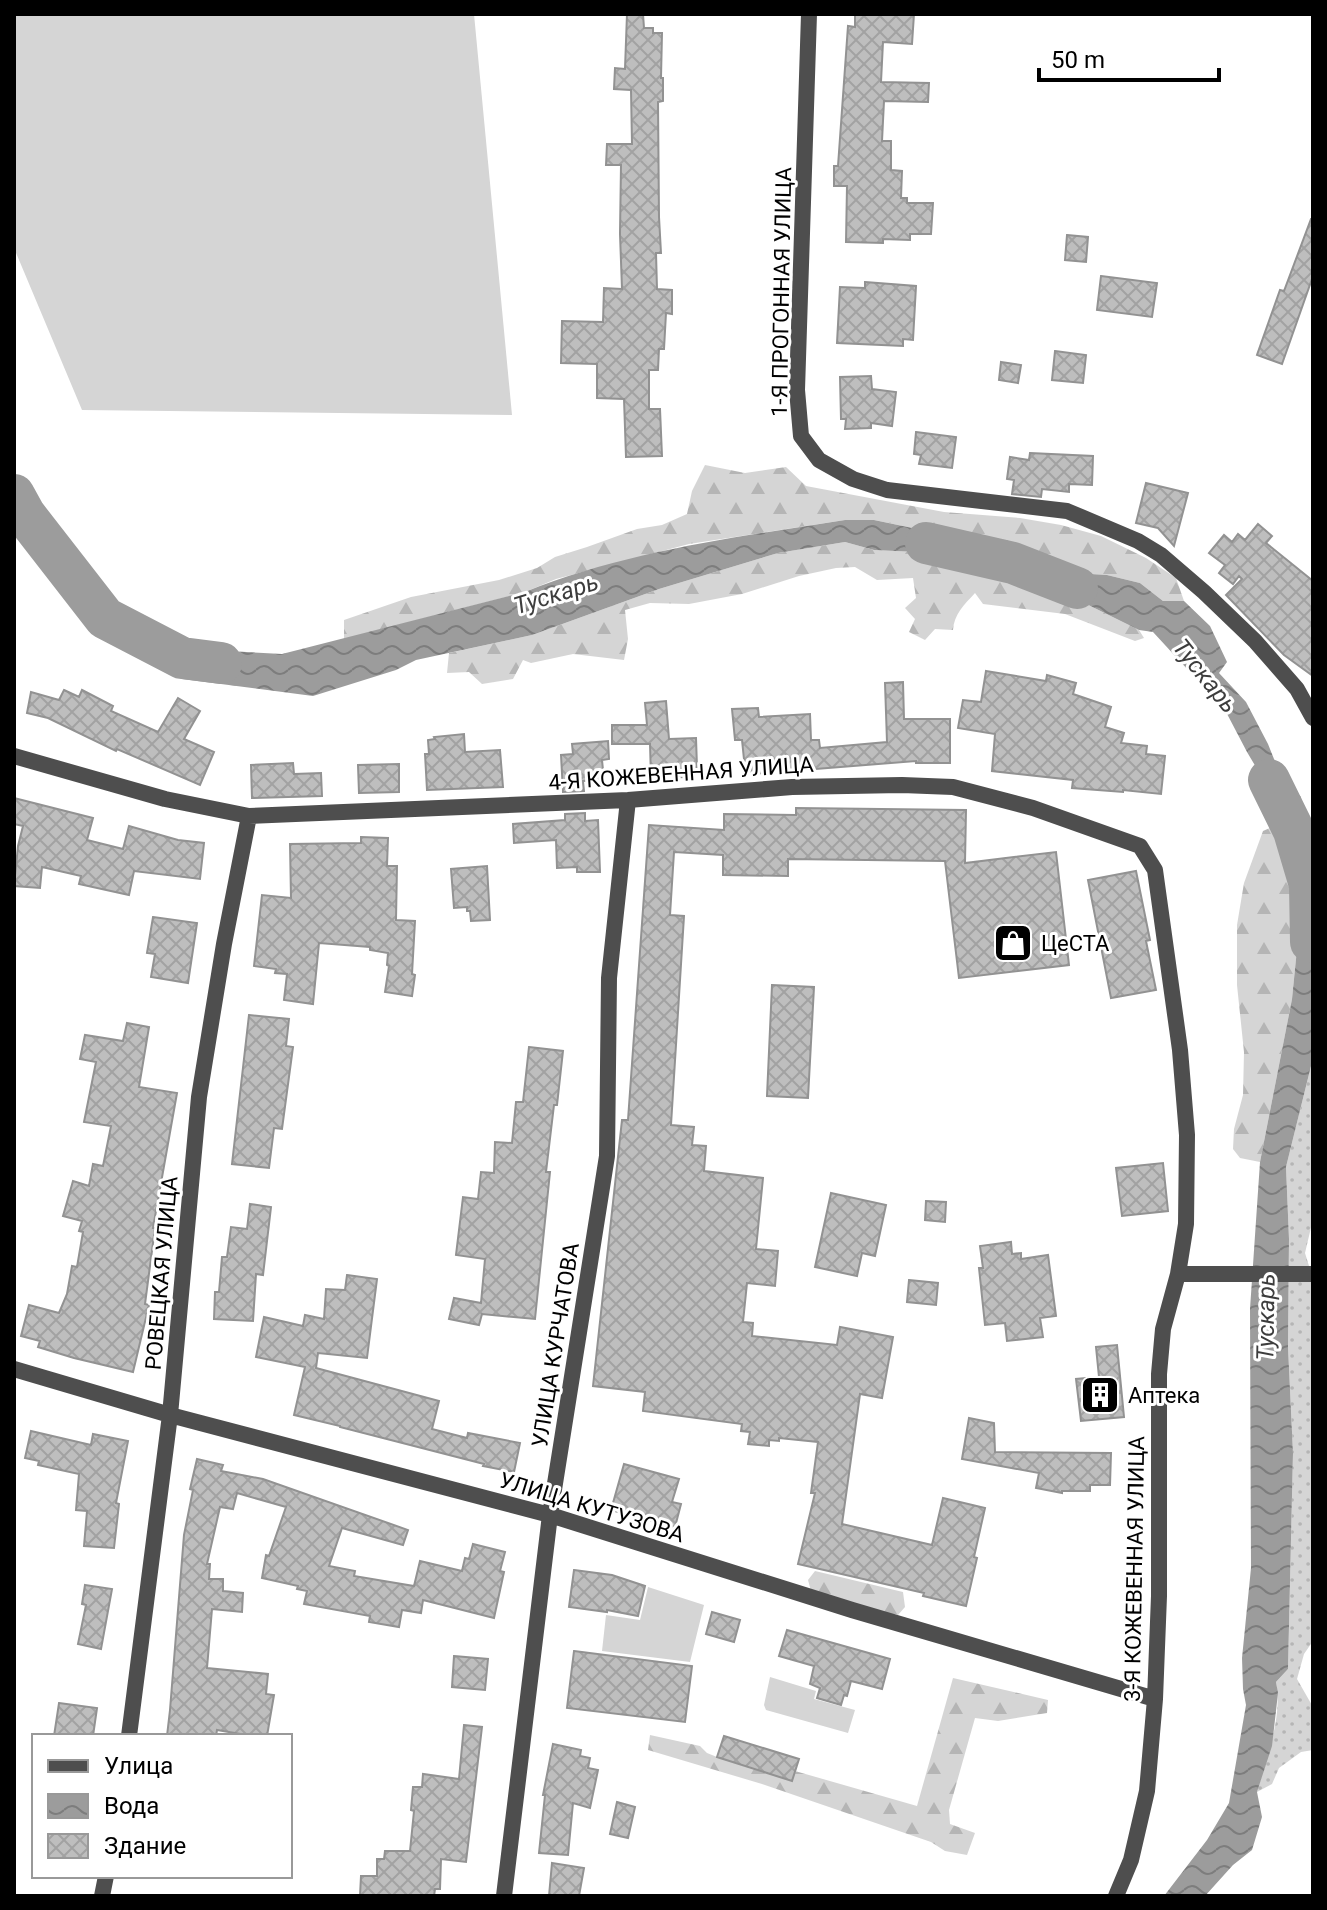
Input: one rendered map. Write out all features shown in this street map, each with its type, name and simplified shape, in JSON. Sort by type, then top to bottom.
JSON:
[{"type":"street","name":"1-Я ПРОГОННАЯ УЛИЦА","points":[[809,14],[797,390],[801,436],[819,460],[853,479],[887,490],[1067,511],[1138,541],[1161,555],[1255,641],[1297,689],[1313,718]]},
{"type":"street","name":"4-Я КОЖЕВЕННАЯ УЛИЦА","points":[[14,756],[165,799],[249,816],[628,800],[792,787],[953,787],[1033,808],[1140,846],[1155,870],[1180,1050]]},
{"type":"street","name":"УЛИЦА КУРЧАТОВА","points":[[504,1896],[550,1515],[607,1156],[609,978],[628,800]]},
{"type":"street","name":"РОВЕЦКАЯ УЛИЦА","points":[[129,1734],[170,1415],[199,1097],[249,816]]},
{"type":"street","name":"3-Я КОЖЕВЕННАЯ УЛИЦА","points":[[1116,1896],[1131,1860],[1147,1791],[1155,1699],[1159,1596],[1159,1374],[1163,1329],[1178,1274],[1186,1224],[1187,1135],[1180,1050]]},
{"type":"street","points":[[1178,1274],[1313,1274]]},
{"type":"street","name":"УЛИЦА КУТУЗОВА","points":[[14,1369],[170,1415],[550,1515],[852,1610],[1155,1699]]},
{"type":"green space","points":[[14,14],[474,14],[512,415],[82,410],[14,248]]},
{"type":"green space","points":[[705,465],[745,473],[786,467],[806,486],[944,512],[1020,518],[1101,536],[1146,558],[1176,578],[1184,601],[1163,601],[1140,583],[1107,575],[1074,573],[1007,540],[946,535],[874,520],[845,520],[689,544],[556,579],[525,592],[344,639],[344,620],[411,597],[499,580],[537,568],[555,557],[637,529],[662,525],[687,514],[692,491]]},
{"type":"green space","points":[[845,542],[874,550],[980,555],[1023,566],[1052,587],[1139,630],[1144,638],[1135,641],[1065,614],[983,604],[975,593],[958,614],[953,630],[935,629],[925,640],[909,632],[915,619],[905,608],[916,598],[913,578],[877,580],[855,567],[799,576],[742,594],[689,604],[650,603],[625,610],[628,639],[624,660],[573,654],[531,663],[523,660],[513,679],[482,684],[469,672],[447,673],[449,653],[532,635],[659,589],[778,553]]},
{"type":"green space","points":[[1287,820],[1294,831],[1310,885],[1297,918],[1292,999],[1260,1162],[1240,1158],[1233,1149],[1234,1129],[1243,1095],[1244,1052],[1237,985],[1237,925],[1244,883],[1263,831]]},
{"type":"green space","points":[[1313,1058],[1313,1219],[1305,1253],[1313,1279],[1313,1641],[1304,1654],[1297,1679],[1313,1707],[1313,1750],[1301,1752],[1279,1768],[1272,1784],[1257,1792],[1275,1724],[1276,1682],[1288,1669],[1293,1453],[1288,1347],[1286,1167]]},
{"type":"green space","points":[[815,1571],[903,1592],[905,1607],[898,1615],[879,1613],[811,1591],[808,1580]]},
{"type":"green space","points":[[648,1587],[704,1605],[690,1662],[602,1651],[606,1615],[640,1620]]},
{"type":"green space","points":[[770,1677],[816,1691],[814,1699],[855,1710],[848,1733],[766,1710],[764,1705]]},
{"type":"green space","points":[[953,1678],[1048,1700],[1047,1713],[998,1721],[975,1718],[949,1810],[950,1824],[975,1833],[967,1855],[945,1851],[931,1842],[762,1784],[648,1750],[650,1735],[700,1746],[717,1757],[791,1781],[795,1771],[917,1806]]},
{"type":"water","points":[[845,520],[874,520],[946,535],[1007,540],[1074,573],[1107,575],[1140,583],[1163,601],[1184,601],[1210,626],[1227,662],[1219,673],[1246,702],[1280,774],[1301,797],[1302,814],[1313,841],[1313,1058],[1286,1167],[1288,1347],[1293,1453],[1288,1669],[1276,1682],[1278,1693],[1272,1746],[1257,1792],[1262,1817],[1252,1850],[1233,1865],[1205,1896],[1164,1896],[1207,1840],[1229,1803],[1246,1705],[1242,1658],[1251,1568],[1250,1309],[1260,1162],[1292,999],[1297,918],[1310,885],[1294,831],[1225,710],[1153,632],[1139,630],[1052,587],[1023,566],[980,555],[874,550],[845,542],[778,553],[659,589],[532,635],[416,660],[396,670],[313,696],[182,679],[114,644],[81,602],[80,587],[70,573],[47,569],[26,539],[48,528],[80,576],[121,626],[167,650],[282,654],[525,592],[643,556],[723,539]]},
{"type":"building","points":[[627,14],[643,14],[644,28],[653,28],[653,33],[662,33],[663,101],[658,102],[661,253],[656,253],[657,289],[672,290],[672,314],[666,313],[664,349],[659,349],[658,370],[649,370],[649,409],[660,409],[662,456],[626,457],[624,399],[597,398],[597,364],[561,363],[562,321],[603,322],[604,288],[622,289],[621,165],[606,165],[607,144],[632,144],[631,90],[614,89],[615,68],[625,69]]},
{"type":"building","points":[[855,14],[914,14],[912,44],[883,42],[881,82],[929,83],[928,102],[884,101],[882,141],[891,141],[891,170],[902,171],[901,198],[907,198],[907,203],[933,203],[931,234],[910,234],[910,240],[883,239],[883,243],[846,242],[847,186],[834,186],[834,166],[838,166],[848,26],[855,27]]},
{"type":"building","points":[[1311,219],[1313,276],[1282,364],[1257,355],[1280,290],[1284,291]]},
{"type":"building","points":[[1067,235],[1088,237],[1086,262],[1065,260]]},
{"type":"building","points":[[1101,276],[1157,283],[1152,317],[1097,310]]},
{"type":"building","points":[[865,282],[916,286],[913,340],[903,339],[903,346],[837,343],[840,287],[865,288]]},
{"type":"building","points":[[1055,351],[1086,355],[1083,383],[1052,380]]},
{"type":"building","points":[[1001,362],[1021,365],[1018,383],[999,380]]},
{"type":"building","points":[[871,376],[872,389],[896,392],[892,426],[871,423],[871,428],[845,429],[846,419],[841,419],[840,377]]},
{"type":"building","points":[[916,432],[956,437],[952,468],[919,464],[921,455],[914,454]]},
{"type":"building","points":[[1030,453],[1093,456],[1092,485],[1069,484],[1069,492],[1042,489],[1041,497],[1012,494],[1014,480],[1007,479],[1010,457],[1029,460]]},
{"type":"building","points":[[1146,483],[1188,493],[1174,546],[1158,528],[1136,523]]},
{"type":"building","points":[[1258,524],[1272,536],[1266,543],[1313,581],[1313,676],[1284,655],[1226,595],[1242,579],[1239,576],[1233,584],[1219,573],[1225,565],[1209,553],[1224,535],[1232,542],[1238,534],[1245,540]]},
{"type":"building","points":[[986,671],[1046,681],[1047,675],[1076,683],[1073,694],[1111,707],[1105,727],[1124,733],[1121,743],[1147,746],[1146,754],[1165,756],[1161,794],[1072,788],[1073,780],[992,771],[995,734],[958,728],[963,700],[981,702]]},
{"type":"building","points":[[903,682],[904,719],[950,719],[950,763],[916,761],[751,774],[751,769],[745,769],[742,740],[735,740],[732,709],[758,708],[759,717],[810,714],[811,740],[819,740],[820,748],[887,742],[885,683]]},
{"type":"building","points":[[64,690],[79,697],[82,690],[113,706],[111,711],[158,732],[178,698],[200,711],[184,739],[214,752],[200,785],[116,751],[48,718],[27,713],[31,692],[59,700]]},
{"type":"building","points":[[666,701],[669,739],[696,738],[697,767],[687,768],[687,777],[651,778],[650,744],[612,744],[612,725],[647,725],[645,703]]},
{"type":"building","points":[[464,734],[465,752],[500,750],[503,787],[427,790],[425,754],[429,754],[428,740]]},
{"type":"building","points":[[608,741],[609,759],[602,760],[604,780],[583,781],[584,791],[563,792],[561,755],[573,754],[572,744]]},
{"type":"building","points":[[293,763],[294,774],[321,773],[322,796],[252,798],[251,765]]},
{"type":"building","points":[[399,764],[399,792],[359,793],[358,765]]},
{"type":"building","points":[[14,798],[93,818],[87,840],[123,849],[129,826],[178,840],[204,843],[200,879],[134,871],[129,895],[79,884],[81,876],[42,867],[40,888],[14,886],[23,826],[14,824]]},
{"type":"building","points":[[796,808],[966,810],[965,863],[1056,852],[1069,965],[959,978],[945,861],[788,859],[788,876],[723,875],[723,855],[674,852],[670,915],[684,916],[671,1125],[694,1127],[692,1145],[706,1146],[704,1171],[763,1178],[756,1249],[778,1251],[775,1286],[747,1283],[743,1322],[753,1323],[752,1336],[837,1345],[840,1327],[893,1337],[882,1398],[860,1394],[842,1524],[932,1545],[943,1498],[985,1508],[966,1606],[923,1596],[924,1593],[798,1564],[815,1493],[811,1493],[818,1442],[779,1438],[779,1441],[769,1440],[769,1446],[748,1444],[750,1432],[741,1431],[742,1424],[643,1411],[645,1392],[593,1386],[622,1120],[628,1120],[649,825],[724,830],[724,814],[796,815]]},
{"type":"building","points":[[585,813],[585,821],[598,820],[600,872],[577,872],[577,867],[557,868],[556,840],[514,843],[513,824],[565,820],[565,814]]},
{"type":"building","points":[[361,837],[388,838],[387,866],[397,866],[396,920],[415,921],[412,996],[385,992],[388,953],[370,950],[370,947],[319,943],[313,1004],[284,1000],[287,974],[254,966],[262,895],[291,898],[290,844],[361,843]]},
{"type":"building","points":[[487,866],[490,920],[471,921],[467,907],[454,908],[451,869]]},
{"type":"building","points":[[1136,871],[1156,990],[1111,998],[1088,880]]},
{"type":"building","points":[[153,917],[197,923],[188,983],[151,977],[155,954],[147,953]]},
{"type":"building","points":[[772,985],[814,987],[808,1098],[767,1096]]},
{"type":"building","points":[[249,1015],[289,1019],[286,1046],[293,1047],[282,1129],[274,1128],[269,1168],[232,1164]]},
{"type":"building","points":[[127,1023],[149,1027],[139,1087],[177,1093],[153,1228],[145,1304],[149,1305],[133,1372],[38,1347],[40,1341],[21,1336],[29,1305],[59,1313],[67,1294],[72,1266],[77,1267],[83,1232],[79,1231],[82,1221],[63,1216],[73,1181],[89,1186],[93,1164],[103,1166],[111,1126],[84,1122],[96,1062],[80,1059],[85,1035],[123,1041]]},
{"type":"building","points":[[529,1047],[563,1051],[546,1172],[550,1172],[535,1319],[482,1314],[479,1325],[449,1319],[454,1298],[481,1303],[485,1259],[456,1255],[463,1197],[478,1199],[481,1172],[494,1173],[495,1142],[512,1143],[516,1102],[523,1102]]},
{"type":"building","points":[[1163,1163],[1168,1211],[1122,1216],[1116,1168]]},
{"type":"building","points":[[831,1193],[886,1205],[875,1256],[862,1253],[857,1276],[815,1267]]},
{"type":"building","points":[[926,1201],[946,1202],[945,1222],[925,1220]]},
{"type":"building","points":[[250,1204],[271,1207],[263,1275],[256,1274],[253,1321],[214,1319],[215,1292],[219,1292],[222,1257],[227,1257],[231,1227],[247,1229]]},
{"type":"building","points":[[1011,1242],[1012,1254],[1021,1253],[1021,1259],[1048,1255],[1056,1316],[1040,1318],[1043,1337],[1007,1341],[1005,1323],[985,1325],[980,1246]]},
{"type":"building","points":[[347,1275],[377,1279],[367,1358],[318,1353],[316,1368],[439,1401],[432,1429],[467,1438],[468,1433],[520,1443],[514,1472],[294,1415],[305,1367],[256,1357],[264,1317],[303,1326],[305,1315],[324,1319],[326,1289],[345,1290]]},
{"type":"building","points":[[909,1280],[938,1283],[936,1305],[907,1302]]},
{"type":"building","name":"Аптека","points":[[1117,1345],[1124,1417],[1081,1421],[1076,1379],[1099,1377],[1096,1347]]},
{"type":"building","points":[[969,1418],[994,1423],[995,1452],[1111,1453],[1110,1485],[1090,1485],[1090,1491],[1062,1493],[1036,1488],[1039,1473],[962,1459]]},
{"type":"building","points":[[31,1431],[91,1445],[93,1434],[128,1441],[116,1503],[119,1504],[114,1548],[84,1546],[87,1511],[76,1510],[79,1474],[38,1465],[39,1461],[25,1458]]},
{"type":"building","points":[[197,1459],[223,1465],[221,1471],[263,1479],[408,1530],[403,1545],[342,1528],[329,1566],[355,1571],[354,1576],[414,1586],[420,1561],[462,1571],[473,1544],[505,1552],[494,1618],[423,1600],[421,1613],[402,1610],[399,1627],[369,1622],[370,1616],[304,1604],[307,1591],[262,1578],[266,1555],[269,1556],[286,1507],[237,1493],[233,1509],[220,1507],[207,1564],[210,1564],[209,1579],[223,1579],[223,1591],[243,1593],[242,1612],[212,1609],[207,1668],[268,1674],[266,1694],[274,1695],[267,1734],[217,1730],[216,1734],[167,1734],[184,1535],[193,1490],[190,1489]]},
{"type":"building","points":[[624,1464],[679,1479],[672,1502],[681,1504],[675,1527],[611,1510]]},
{"type":"building","points":[[574,1570],[612,1575],[645,1586],[638,1616],[569,1607]]},
{"type":"building","points":[[85,1585],[112,1589],[101,1649],[78,1644],[86,1605],[82,1604]]},
{"type":"building","points":[[712,1612],[740,1620],[734,1642],[706,1634]]},
{"type":"building","points":[[787,1630],[890,1659],[882,1689],[851,1681],[841,1705],[817,1698],[820,1688],[810,1684],[814,1666],[779,1656]]},
{"type":"building","points":[[574,1651],[692,1666],[685,1722],[567,1708]]},
{"type":"building","points":[[454,1656],[488,1659],[485,1690],[452,1687]]},
{"type":"building","points":[[59,1703],[97,1708],[93,1734],[54,1734]]},
{"type":"building","points":[[464,1725],[482,1727],[466,1862],[441,1859],[440,1889],[435,1889],[434,1896],[360,1896],[361,1876],[377,1876],[377,1859],[384,1859],[385,1851],[410,1851],[413,1787],[422,1787],[423,1774],[459,1779]]},
{"type":"building","points":[[724,1736],[799,1759],[792,1781],[717,1757]]},
{"type":"building","points":[[553,1744],[581,1750],[580,1756],[590,1758],[588,1768],[598,1770],[590,1808],[573,1803],[568,1855],[539,1853],[543,1795]]},
{"type":"building","points":[[617,1802],[635,1807],[628,1838],[610,1834]]},
{"type":"building","points":[[552,1863],[584,1868],[579,1896],[549,1896]]},
{"type":"waterway","name":"Тускарь","points":[[14,495],[25,515],[105,618],[182,658],[221,663]]},
{"type":"waterway","name":"Тускарь","points":[[926,543],[1013,563],[1077,588]]},
{"type":"waterway","name":"Тускарь","points":[[1269,780],[1294,831],[1310,885],[1311,942]]},
{"type":"place","name":"ЦеСТА","points":[[1013,943]]},
{"type":"place","name":"Аптека","points":[[1100,1395]]}]
